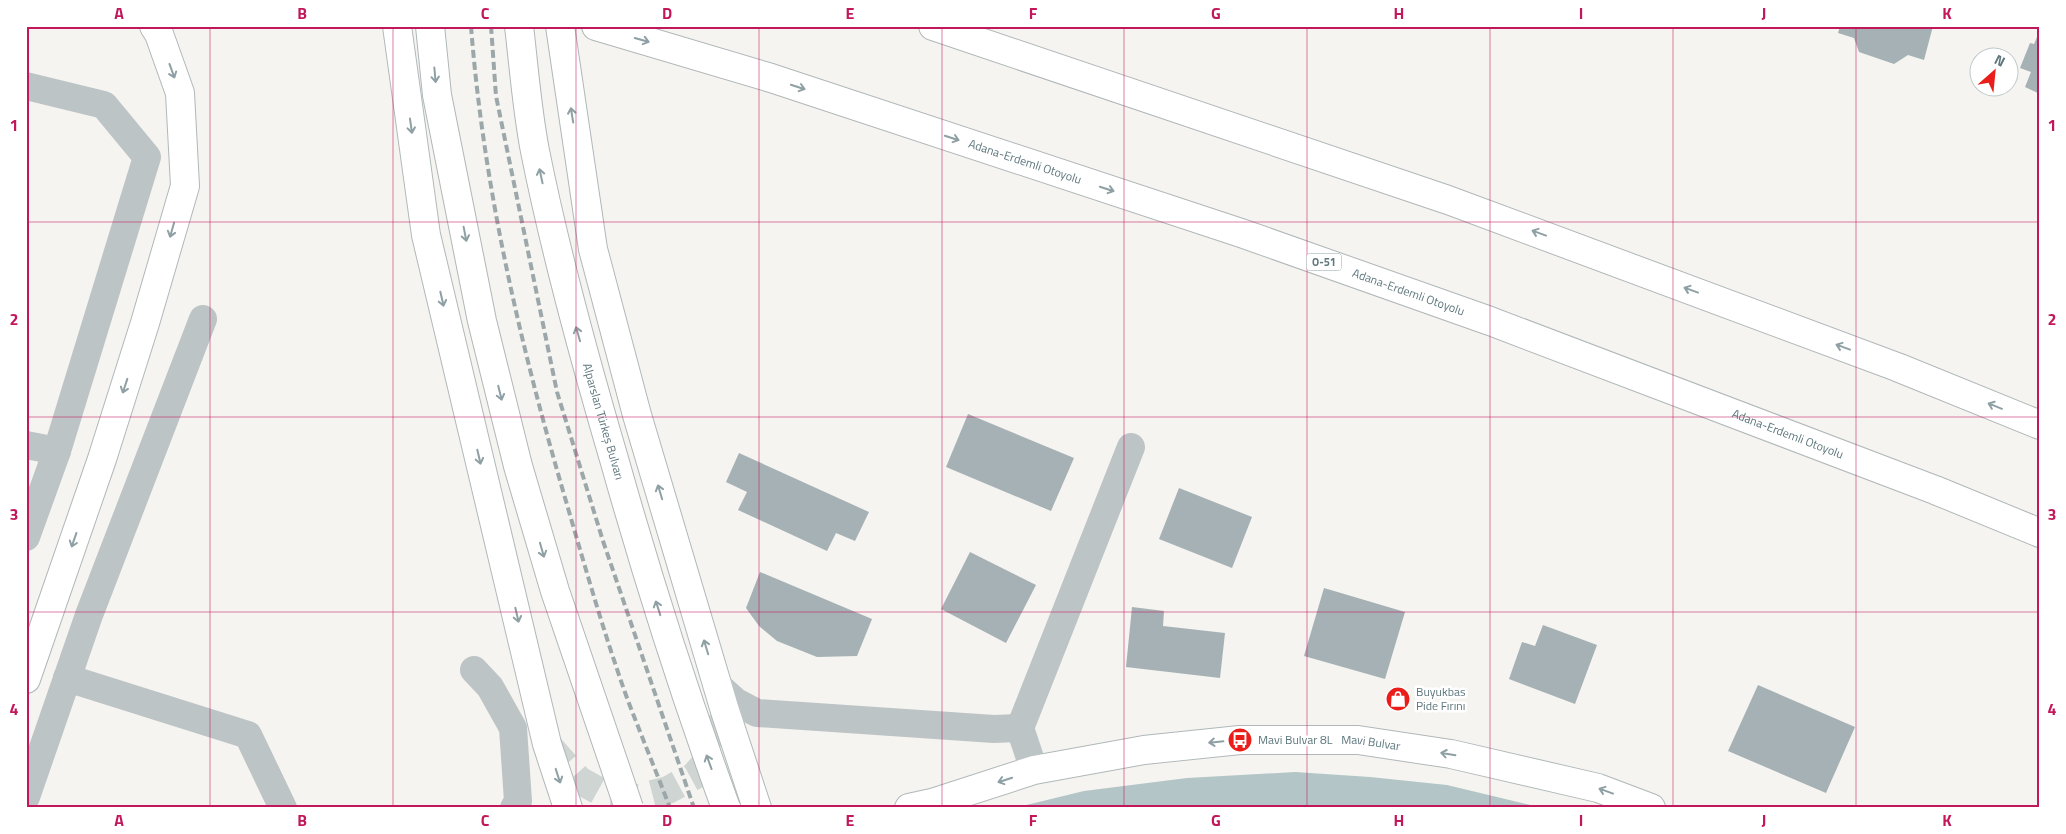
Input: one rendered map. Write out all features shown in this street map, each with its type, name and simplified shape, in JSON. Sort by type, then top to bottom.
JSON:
[{"type":"main road","points":[[26,679],[102,459],[145,323],[185,186],[180,93],[159,34],[154,26]]},
{"type":"main road","points":[[397,26],[426,235],[548,744],[568,808]]},
{"type":"main road","points":[[430,26],[437,95],[482,321],[518,466],[555,591],[629,808]]},
{"type":"main road","name":"Alparslan Türkeş Bulvarı","points":[[519,26],[535,149],[560,268],[639,546],[698,732],[726,808]]},
{"type":"main road","points":[[560,26],[593,249],[637,415],[717,685],[757,808]]},
{"type":"main road","name":"Adana-Erdemli Otoyolu","points":[[596,26],[771,78],[1241,233],[1472,314],[1935,490],[2040,533]]},
{"type":"main road","points":[[933,26],[1448,200],[1897,367],[2040,424]]},
{"type":"main road","name":"Mavi Bulvar","points":[[922,806],[1034,770],[1144,750],[1240,740],[1358,740],[1451,754],[1598,788],[1652,808]]},
{"type":"street","points":[[26,86],[104,105],[147,157],[57,451],[26,537]]},
{"type":"street","points":[[26,798],[89,615],[203,319]]},
{"type":"street","points":[[26,445],[57,451]]},
{"type":"street","points":[[1034,770],[1020,728],[1131,447]]},
{"type":"street","points":[[474,670],[490,687],[513,728],[518,801],[514,808]]},
{"type":"street","points":[[68,678],[248,735],[283,808]]},
{"type":"street","points":[[717,685],[736,702],[757,712],[994,729],[1020,728]]},
{"type":"shaded area","points":[[1295,772],[1447,785],[1543,808],[1014,808],[1084,791],[1187,778]]},
{"type":"building","points":[[1840,26],[1933,26],[1924,60],[1908,55],[1894,64],[1859,52],[1854,38],[1838,33]]},
{"type":"building","points":[[2040,30],[2040,94],[2025,87],[2031,72],[2020,68],[2030,43],[2034,44]]},
{"type":"building","points":[[968,414],[1074,458],[1051,511],[946,467]]},
{"type":"building","points":[[739,453],[869,512],[855,541],[836,533],[827,551],[738,510],[747,492],[726,482]]},
{"type":"building","points":[[1179,488],[1252,517],[1232,568],[1159,539]]},
{"type":"building","points":[[970,552],[1036,585],[1006,643],[941,609]]},
{"type":"building","points":[[760,572],[872,619],[857,656],[817,657],[777,641],[759,626],[746,608]]},
{"type":"building","points":[[1324,588],[1405,612],[1385,679],[1304,656]]},
{"type":"building","points":[[1132,607],[1164,611],[1163,626],[1225,633],[1220,678],[1126,667]]},
{"type":"building","points":[[1543,625],[1597,645],[1575,704],[1509,679],[1522,642],[1535,646]]},
{"type":"building","points":[[1758,685],[1855,727],[1826,793],[1728,751]]},
{"type":"tunnel","points":[[547,744],[579,780],[606,795],[637,798],[668,790],[694,776],[713,755],[725,711]]},
{"type":"railway","points":[[471,26],[484,142],[493,200],[530,372],[609,645],[627,698],[670,808]]},
{"type":"railway","points":[[491,26],[496,96],[557,392],[603,541],[694,808]]},
{"type":"place","name":"Buyukbas Pide Fırını","points":[[1398,699]]},
{"type":"place","name":"Mavi Bulvar 8L","points":[[1240,740]]}]
